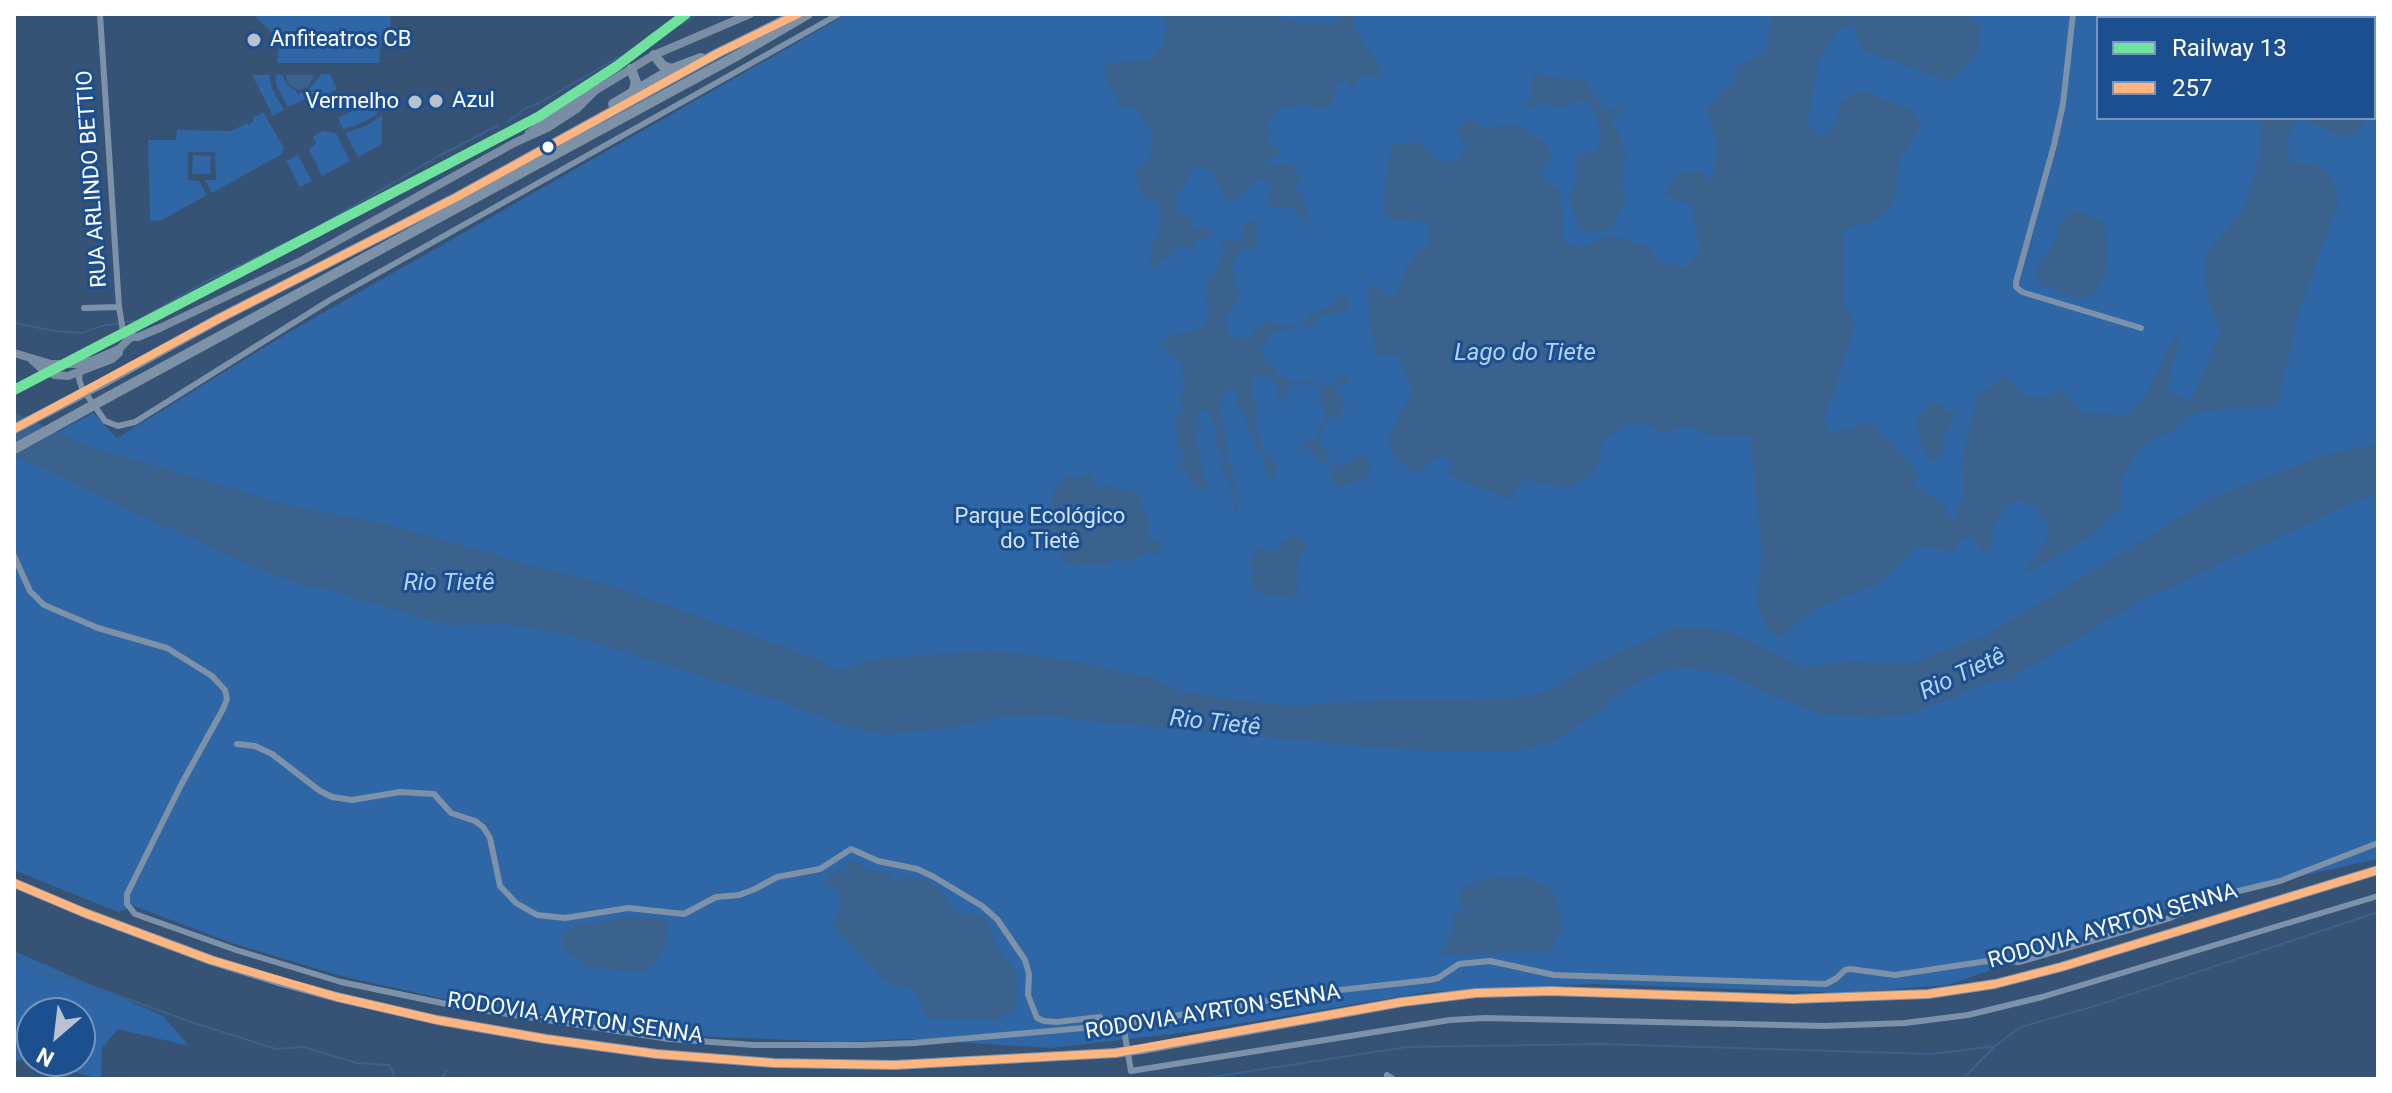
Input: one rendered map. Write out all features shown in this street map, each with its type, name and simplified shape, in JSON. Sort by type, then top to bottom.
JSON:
[{"type":"highway","points":[[14,429],[220,318],[457,197],[718,53],[798,14]]},
{"type":"highway","points":[[14,449],[808,14]]},
{"type":"highway","points":[[541,149],[563,131],[672,69],[718,53]]},
{"type":"highway","points":[[654,55],[663,66],[672,69]]},
{"type":"highway","points":[[631,69],[636,78],[633,92]]},
{"type":"highway","name":"RODOVIA AYRTON SENNA","points":[[14,883],[211,960],[295,986],[437,1020],[657,1054],[790,1063],[895,1065],[1115,1053],[1402,1002],[1476,993],[1554,991],[1793,999],[1928,994],[1995,984],[2061,967],[2378,870]]},
{"type":"street","name":"RUA ARLINDO BETTIO","points":[[100,14],[119,307],[123,331],[131,337]]},
{"type":"street","points":[[14,353],[51,364],[83,363],[119,349],[131,337],[162,327],[292,266],[560,121],[598,88],[654,55],[750,14]]},
{"type":"street","points":[[80,372],[82,388],[105,421],[118,426],[135,422],[330,300],[839,14]]},
{"type":"street","points":[[2073,14],[2063,104],[2016,287],[2022,292],[2141,328]]},
{"type":"street","points":[[84,308],[119,307]]},
{"type":"street","points":[[31,360],[55,375],[68,376],[112,359],[119,349]]},
{"type":"street","points":[[14,556],[30,591],[44,605],[98,628],[167,648],[216,679],[225,690],[227,699],[223,709],[127,894],[128,907],[140,917],[274,963],[341,982],[456,1006],[669,1039],[754,1045],[861,1045],[1123,1024],[1322,992],[1430,980],[1459,964],[1490,961],[1554,975],[1826,984],[1850,969],[1895,975],[1994,960],[2019,962],[2170,918],[2222,895],[2280,881],[2378,843]]},
{"type":"street","points":[[237,744],[255,746],[268,752],[332,797],[352,800],[400,792],[434,794],[451,813],[483,827],[490,838],[500,886],[516,903],[537,915],[565,918],[628,908],[684,914],[716,897],[739,895],[777,877],[820,869],[851,849],[878,861],[917,869],[982,906],[997,919],[1025,960],[1029,974],[1028,995],[1037,1018],[1057,1022],[1100,1017],[1105,1025]]},
{"type":"street","points":[[1123,1024],[1131,1071],[1450,1020],[1485,1018],[1824,1026],[1905,1023],[1968,1015],[2042,997],[2378,896]]},
{"type":"green space","points":[[252,14],[390,14],[391,28],[381,44],[379,63],[277,63],[279,48],[276,36]]},
{"type":"green space","name":"Parque Ecológico do Tietê","points":[[847,14],[2378,14],[2378,859],[2192,900],[1948,985],[1844,993],[1594,984],[1427,992],[1189,1032],[1051,1048],[904,1039],[839,1042],[671,1035],[440,998],[341,976],[232,943],[134,906],[118,912],[14,870],[14,456],[93,413],[117,438],[286,334]]},
{"type":"green space","points":[[279,74],[297,94],[310,88],[321,74],[330,74],[337,89],[312,102],[309,97],[288,107],[277,87],[275,76]]},
{"type":"green space","points":[[252,75],[269,75],[272,89],[284,110],[273,116]]},
{"type":"green space","points":[[375,100],[380,109],[373,117],[343,129],[338,118]]},
{"type":"green space","points":[[263,112],[284,148],[282,154],[212,193],[205,180],[216,180],[215,152],[188,152],[188,180],[199,181],[207,195],[162,220],[150,221],[148,140],[176,140],[177,130],[231,131],[247,123],[249,125],[254,121],[252,118]]},
{"type":"green space","points":[[382,115],[382,144],[358,157],[345,133],[366,126]]},
{"type":"green space","points":[[323,131],[336,133],[350,161],[322,176],[309,149],[316,143],[313,136]]},
{"type":"green space","points":[[193,155],[211,156],[210,174],[192,174]]},
{"type":"green space","points":[[298,155],[312,181],[300,187],[286,161]]},
{"type":"green space","points":[[14,951],[163,1016],[189,1046],[118,1029],[102,1048],[101,1079],[93,1077],[96,1077],[96,997],[16,997],[14,1063]]},
{"type":"water","points":[[1164,14],[1205,14],[1216,18],[1235,14],[1268,14],[1301,23],[1334,24],[1344,14],[1353,16],[1353,31],[1372,53],[1382,79],[1361,76],[1353,87],[1348,86],[1348,81],[1342,81],[1336,86],[1331,106],[1318,109],[1304,104],[1281,108],[1267,122],[1271,135],[1268,142],[1280,149],[1276,157],[1268,159],[1266,166],[1289,163],[1296,171],[1302,185],[1294,185],[1295,192],[1302,193],[1307,217],[1318,236],[1292,208],[1264,206],[1273,183],[1259,180],[1249,185],[1242,196],[1228,202],[1212,172],[1198,166],[1191,170],[1186,184],[1176,194],[1175,209],[1184,217],[1194,219],[1192,226],[1195,228],[1208,226],[1209,238],[1194,240],[1196,247],[1188,249],[1184,245],[1177,252],[1173,250],[1154,272],[1150,262],[1152,244],[1158,238],[1161,210],[1152,200],[1145,199],[1135,171],[1148,162],[1153,142],[1151,131],[1143,122],[1141,110],[1120,105],[1103,70],[1108,63],[1150,60],[1164,44],[1167,25],[1162,18]]},
{"type":"water","name":"Lago do Tiete","points":[[1776,14],[1966,14],[1982,26],[1977,54],[1950,81],[1861,50],[1853,24],[1839,31],[1820,57],[1807,121],[1818,138],[1836,124],[1840,103],[1859,90],[1914,111],[1921,126],[1899,159],[1893,202],[1877,219],[1844,230],[1843,303],[1855,325],[1824,421],[1831,433],[1870,423],[1919,473],[1915,485],[1945,506],[1952,522],[1963,499],[1962,459],[1977,395],[2005,376],[2025,396],[2047,398],[2060,390],[2084,413],[2128,415],[2147,395],[2175,335],[2181,332],[2166,391],[2191,400],[2221,332],[2207,296],[2205,254],[2242,212],[2258,164],[2262,128],[2256,120],[2301,120],[2292,127],[2288,136],[2288,157],[2291,162],[2316,166],[2330,174],[2338,204],[2299,310],[2277,404],[2209,410],[2185,418],[2176,428],[2141,445],[2122,478],[2119,511],[2086,539],[2021,576],[2047,538],[2048,523],[2036,509],[2021,500],[2005,506],[1995,521],[1988,557],[1970,536],[1956,542],[1954,553],[1929,546],[1915,549],[1881,583],[1814,608],[1781,637],[1768,632],[1756,600],[1762,559],[1751,436],[1713,436],[1687,425],[1663,434],[1643,423],[1627,424],[1602,442],[1595,473],[1568,488],[1525,479],[1510,499],[1447,475],[1453,463],[1442,456],[1415,473],[1394,459],[1389,438],[1413,390],[1398,356],[1379,356],[1370,329],[1368,295],[1373,282],[1386,297],[1397,294],[1407,266],[1428,244],[1430,229],[1424,222],[1391,220],[1384,214],[1385,179],[1393,145],[1419,142],[1438,160],[1451,162],[1461,156],[1465,145],[1457,134],[1460,123],[1473,121],[1484,128],[1515,124],[1546,144],[1551,158],[1542,168],[1544,180],[1559,190],[1564,222],[1560,233],[1565,244],[1582,247],[1610,235],[1647,246],[1661,262],[1685,268],[1700,251],[1692,205],[1665,195],[1674,174],[1701,171],[1712,182],[1718,145],[1706,107],[1734,81],[1739,65],[1767,52],[1770,21]]},
{"type":"water","points":[[2375,14],[2378,19],[2378,97],[2376,100],[2376,16],[2205,16]]},
{"type":"water","points":[[1536,72],[1587,81],[1592,97],[1599,100],[1604,109],[1609,111],[1623,105],[1625,109],[1612,123],[1629,155],[1623,159],[1624,183],[1620,188],[1626,198],[1613,226],[1605,231],[1592,233],[1580,228],[1569,198],[1575,182],[1578,155],[1597,152],[1602,137],[1594,110],[1587,101],[1575,101],[1567,107],[1536,104],[1530,109],[1526,106],[1532,95],[1530,84]]},
{"type":"water","points":[[285,75],[315,75],[308,87],[298,90],[289,85]]},
{"type":"water","name":"Lago do Tiete","points":[[2306,120],[2365,120],[2357,133],[2338,136]]},
{"type":"water","points":[[2073,210],[2101,221],[2106,235],[2107,261],[2103,278],[2094,293],[2083,298],[2060,294],[2056,288],[2045,288],[2037,281],[2039,261],[2046,257],[2057,236],[2058,226]]},
{"type":"water","points":[[1258,221],[1254,233],[1259,241],[1250,252],[1243,248],[1238,251],[1231,271],[1240,292],[1225,319],[1230,335],[1250,338],[1251,330],[1261,328],[1264,321],[1273,321],[1275,326],[1303,323],[1311,313],[1326,310],[1341,295],[1345,295],[1349,310],[1320,316],[1307,327],[1278,329],[1260,347],[1265,361],[1275,368],[1278,375],[1296,384],[1307,378],[1316,384],[1311,386],[1290,384],[1283,404],[1277,399],[1278,387],[1268,375],[1251,379],[1254,409],[1258,412],[1253,426],[1260,434],[1260,446],[1275,464],[1275,478],[1266,473],[1263,453],[1257,450],[1256,439],[1248,432],[1248,423],[1236,401],[1237,389],[1229,388],[1221,393],[1222,431],[1226,433],[1226,443],[1229,445],[1226,456],[1234,467],[1231,479],[1241,498],[1236,512],[1230,505],[1235,498],[1222,472],[1223,457],[1215,442],[1214,436],[1218,432],[1211,425],[1212,416],[1204,409],[1195,416],[1200,420],[1197,423],[1196,444],[1201,474],[1209,484],[1208,489],[1198,491],[1185,470],[1180,468],[1179,462],[1183,461],[1185,453],[1177,444],[1177,430],[1174,427],[1176,416],[1184,407],[1179,400],[1185,380],[1181,377],[1183,368],[1173,354],[1167,354],[1166,347],[1161,347],[1171,335],[1192,332],[1208,320],[1209,309],[1205,298],[1209,287],[1207,281],[1217,271],[1223,254],[1222,241],[1242,239],[1244,226]]},
{"type":"water","points":[[1346,373],[1350,380],[1336,385],[1337,394],[1343,397],[1345,404],[1342,414],[1339,418],[1332,416],[1318,444],[1327,450],[1325,456],[1330,466],[1349,465],[1352,457],[1358,459],[1365,455],[1371,464],[1366,480],[1355,481],[1353,486],[1342,484],[1340,488],[1332,481],[1328,464],[1313,456],[1311,450],[1303,450],[1300,445],[1315,439],[1325,418],[1324,406],[1319,403],[1319,387],[1334,384]]},
{"type":"water","points":[[1932,400],[1941,403],[1944,411],[1957,411],[1943,441],[1945,450],[1936,461],[1928,460],[1915,426],[1918,421],[1916,417]]},
{"type":"water","name":"Rio Tietê","points":[[14,413],[97,449],[292,506],[386,524],[610,585],[806,655],[839,671],[874,659],[991,650],[1081,662],[1153,679],[1186,693],[1288,706],[1390,700],[1525,698],[1558,686],[1586,667],[1677,627],[1728,631],[1802,667],[1846,662],[1912,663],[1989,634],[2211,498],[2325,455],[2378,444],[2378,495],[2359,500],[2140,601],[2011,678],[1986,683],[1914,713],[1878,718],[1823,715],[1726,674],[1689,668],[1660,671],[1626,688],[1597,713],[1551,742],[1517,751],[1409,750],[1051,716],[1002,717],[954,727],[885,735],[838,724],[777,700],[564,633],[504,624],[447,625],[300,584],[246,563],[14,457]]},
{"type":"water","points":[[1069,475],[1075,479],[1092,475],[1092,481],[1098,488],[1107,485],[1129,489],[1142,498],[1141,504],[1150,523],[1149,538],[1161,544],[1160,554],[1146,553],[1130,562],[1115,559],[1105,566],[1097,563],[1078,566],[1061,558],[1054,542],[1041,537],[1040,519],[1052,502],[1060,481]]},
{"type":"water","points":[[1295,536],[1307,548],[1301,552],[1296,570],[1299,593],[1292,599],[1286,595],[1266,595],[1251,587],[1254,570],[1250,560],[1256,548],[1263,547],[1267,553],[1274,553],[1282,541]]},
{"type":"water","points":[[850,860],[864,869],[888,873],[895,881],[907,877],[927,881],[940,889],[959,914],[980,915],[986,919],[998,949],[1015,968],[1018,990],[1013,1010],[993,1021],[979,1018],[937,1020],[926,1017],[915,989],[885,981],[833,925],[843,902],[835,891],[825,885],[830,873],[845,870]]},
{"type":"water","points":[[1524,876],[1555,893],[1562,931],[1549,952],[1439,954],[1455,928],[1452,915],[1466,912],[1460,905],[1461,887],[1485,879]]},
{"type":"water","points":[[655,917],[667,922],[661,955],[644,971],[590,968],[564,950],[562,934],[577,925]]},
{"type":"waterway","points":[[508,122],[524,109],[642,44],[652,33],[686,22],[697,14]]},
{"type":"waterway","points":[[124,322],[136,321],[207,281],[309,232],[437,157],[497,126]]},
{"type":"waterway","points":[[14,323],[83,333],[119,323]]},
{"type":"waterway","points":[[1963,1079],[1995,1046],[2021,1027],[2095,1006],[2378,912]]},
{"type":"waterway","points":[[14,956],[40,973],[70,978],[276,1049],[303,1047],[357,1063],[389,1065],[393,1079]]},
{"type":"waterway","points":[[1199,1079],[1407,1047],[1602,1044],[1933,1054],[1995,1046]]},
{"type":"waterway","points":[[441,1079],[447,1071]]},
{"type":"rail line","name":"13","points":[[14,390],[538,117],[617,66],[686,14]]},
{"type":"transit line","name":"257","points":[[14,429],[220,318],[457,197],[718,53],[798,14]]},
{"type":"transit line","name":"257","points":[[14,883],[211,960],[337,997],[437,1020],[657,1054],[774,1063],[895,1065],[1115,1053],[1402,1002],[1476,993],[1551,991],[1793,999],[1928,994],[1995,984],[2061,967],[2378,870]]},
{"type":"place","name":"Anfiteatros CB","points":[[254,40]]},
{"type":"place","name":"Azul","points":[[436,101]]},
{"type":"place","name":"Vermelho","points":[[415,102]]}]
